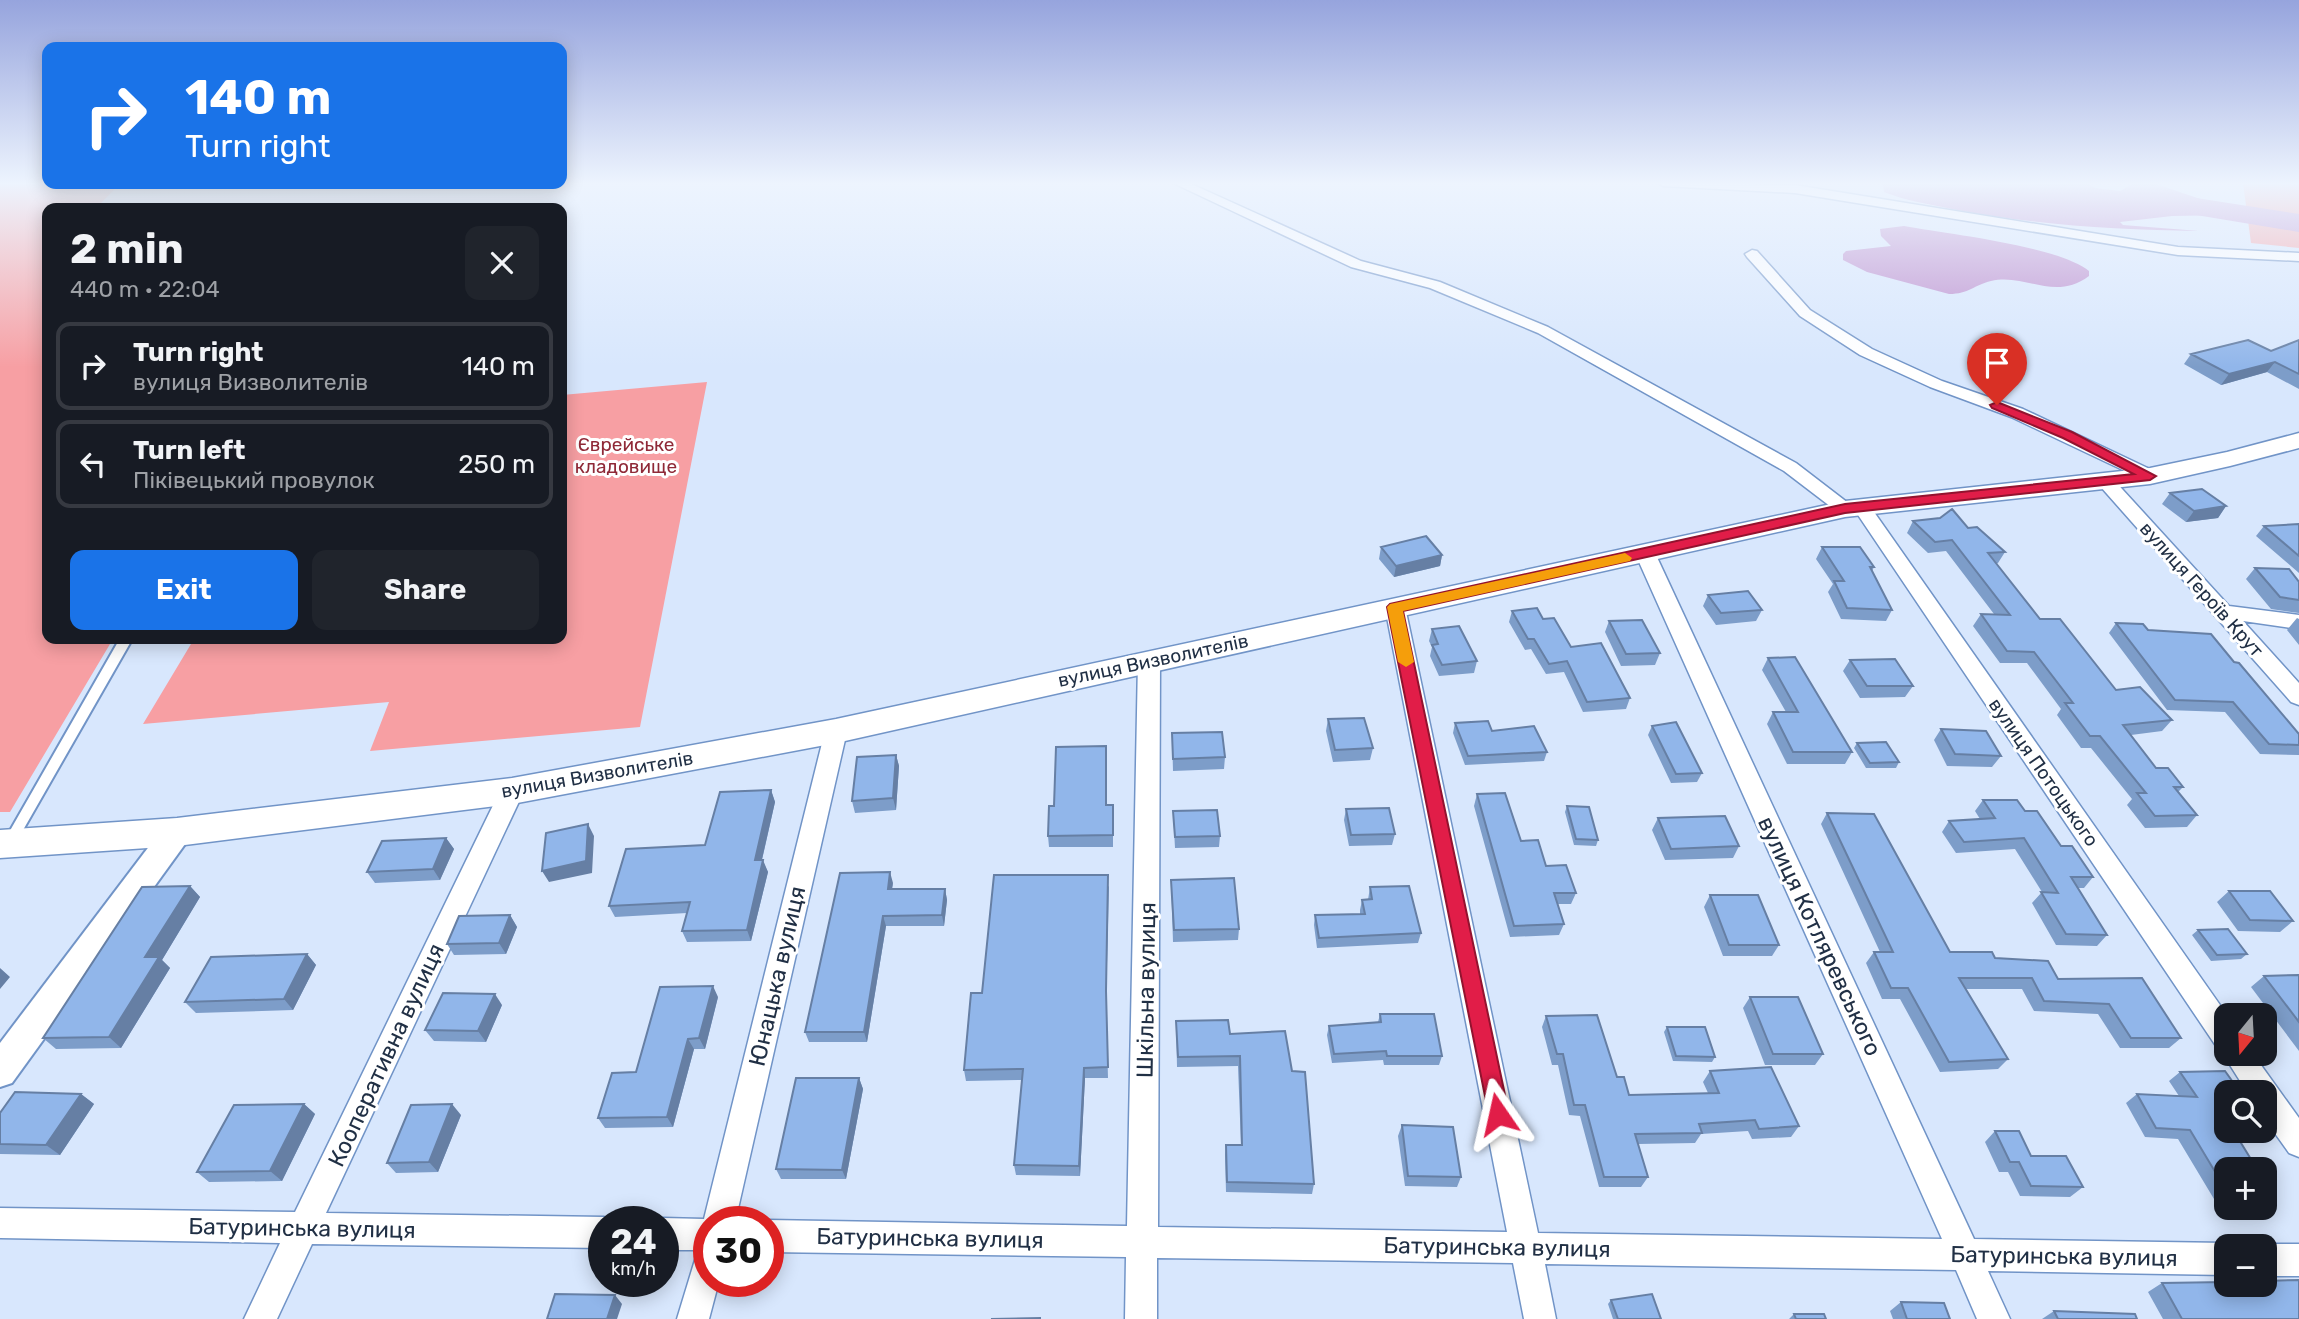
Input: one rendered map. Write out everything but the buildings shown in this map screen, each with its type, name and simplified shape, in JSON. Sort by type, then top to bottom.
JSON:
[{"type":"main road","name":"вулиця Визволителів","points":[[5,844],[177,832],[512,791],[836,731],[1853,508],[2150,476],[2230,459],[2299,440]]},
{"type":"street","name":"вулиця Потоцького","points":[[1311,244],[1356,264],[1435,285],[1543,330],[1756,447],[1853,508],[2214,1020]]},
{"type":"street","points":[[2132,244],[2178,251],[2299,257]]},
{"type":"street","points":[[1752,254],[1805,313],[1866,352],[1936,384],[2017,413],[2150,476]]},
{"type":"street","name":"вулиця Героїв Крут","points":[[2106,482],[2299,697]]},
{"type":"street","name":"вулиця Котляревського","points":[[1645,553],[1994,1319]]},
{"type":"street","points":[[1395,607],[1540,1319]]},
{"type":"street","points":[[2222,612],[2299,622]]},
{"type":"street","name":"Шкільна вулиця","points":[[1141,1319],[1149,661]]},
{"type":"street","name":"Юнацька вулиця","points":[[723,1206],[836,731]]},
{"type":"street","name":"Кооперативна вулиця","points":[[260,1319],[512,791]]},
{"type":"street","points":[[0,1071],[177,832]]},
{"type":"street","points":[[2277,1111],[2299,1143]]},
{"type":"street","name":"Батуринська вулиця","points":[[0,1223],[588,1233]]},
{"type":"street","name":"Батуринська вулиця","points":[[784,1236],[2214,1259]]},
{"type":"street","points":[[2277,1260],[2299,1261]]},
{"type":"street","points":[[693,1319],[699,1297]]},
{"type":"lane","points":[[5,844],[123,644]]},
{"type":"green space","points":[[0,244],[42,244],[42,644],[110,644],[10,812],[0,812]]},
{"type":"green space","points":[[2256,244],[2299,244],[2299,248]]},
{"type":"green space","name":"Єврейське кладовище","points":[[707,382],[640,727],[370,751],[389,702],[143,724],[191,644],[567,644],[567,395]]},
{"type":"shaded area","points":[[1889,244],[2008,244],[2074,262],[2089,271],[2089,276],[2064,287],[2004,280],[1991,281],[1962,293],[1949,294],[1867,272],[1843,260],[1846,251],[1891,246]]},
{"type":"slow traffic","points":[[1406,662],[1395,607],[1625,558]]},
{"type":"route","points":[[1498,1114],[1395,607],[1861,506],[2150,476],[2067,435],[1997,405]]}]
